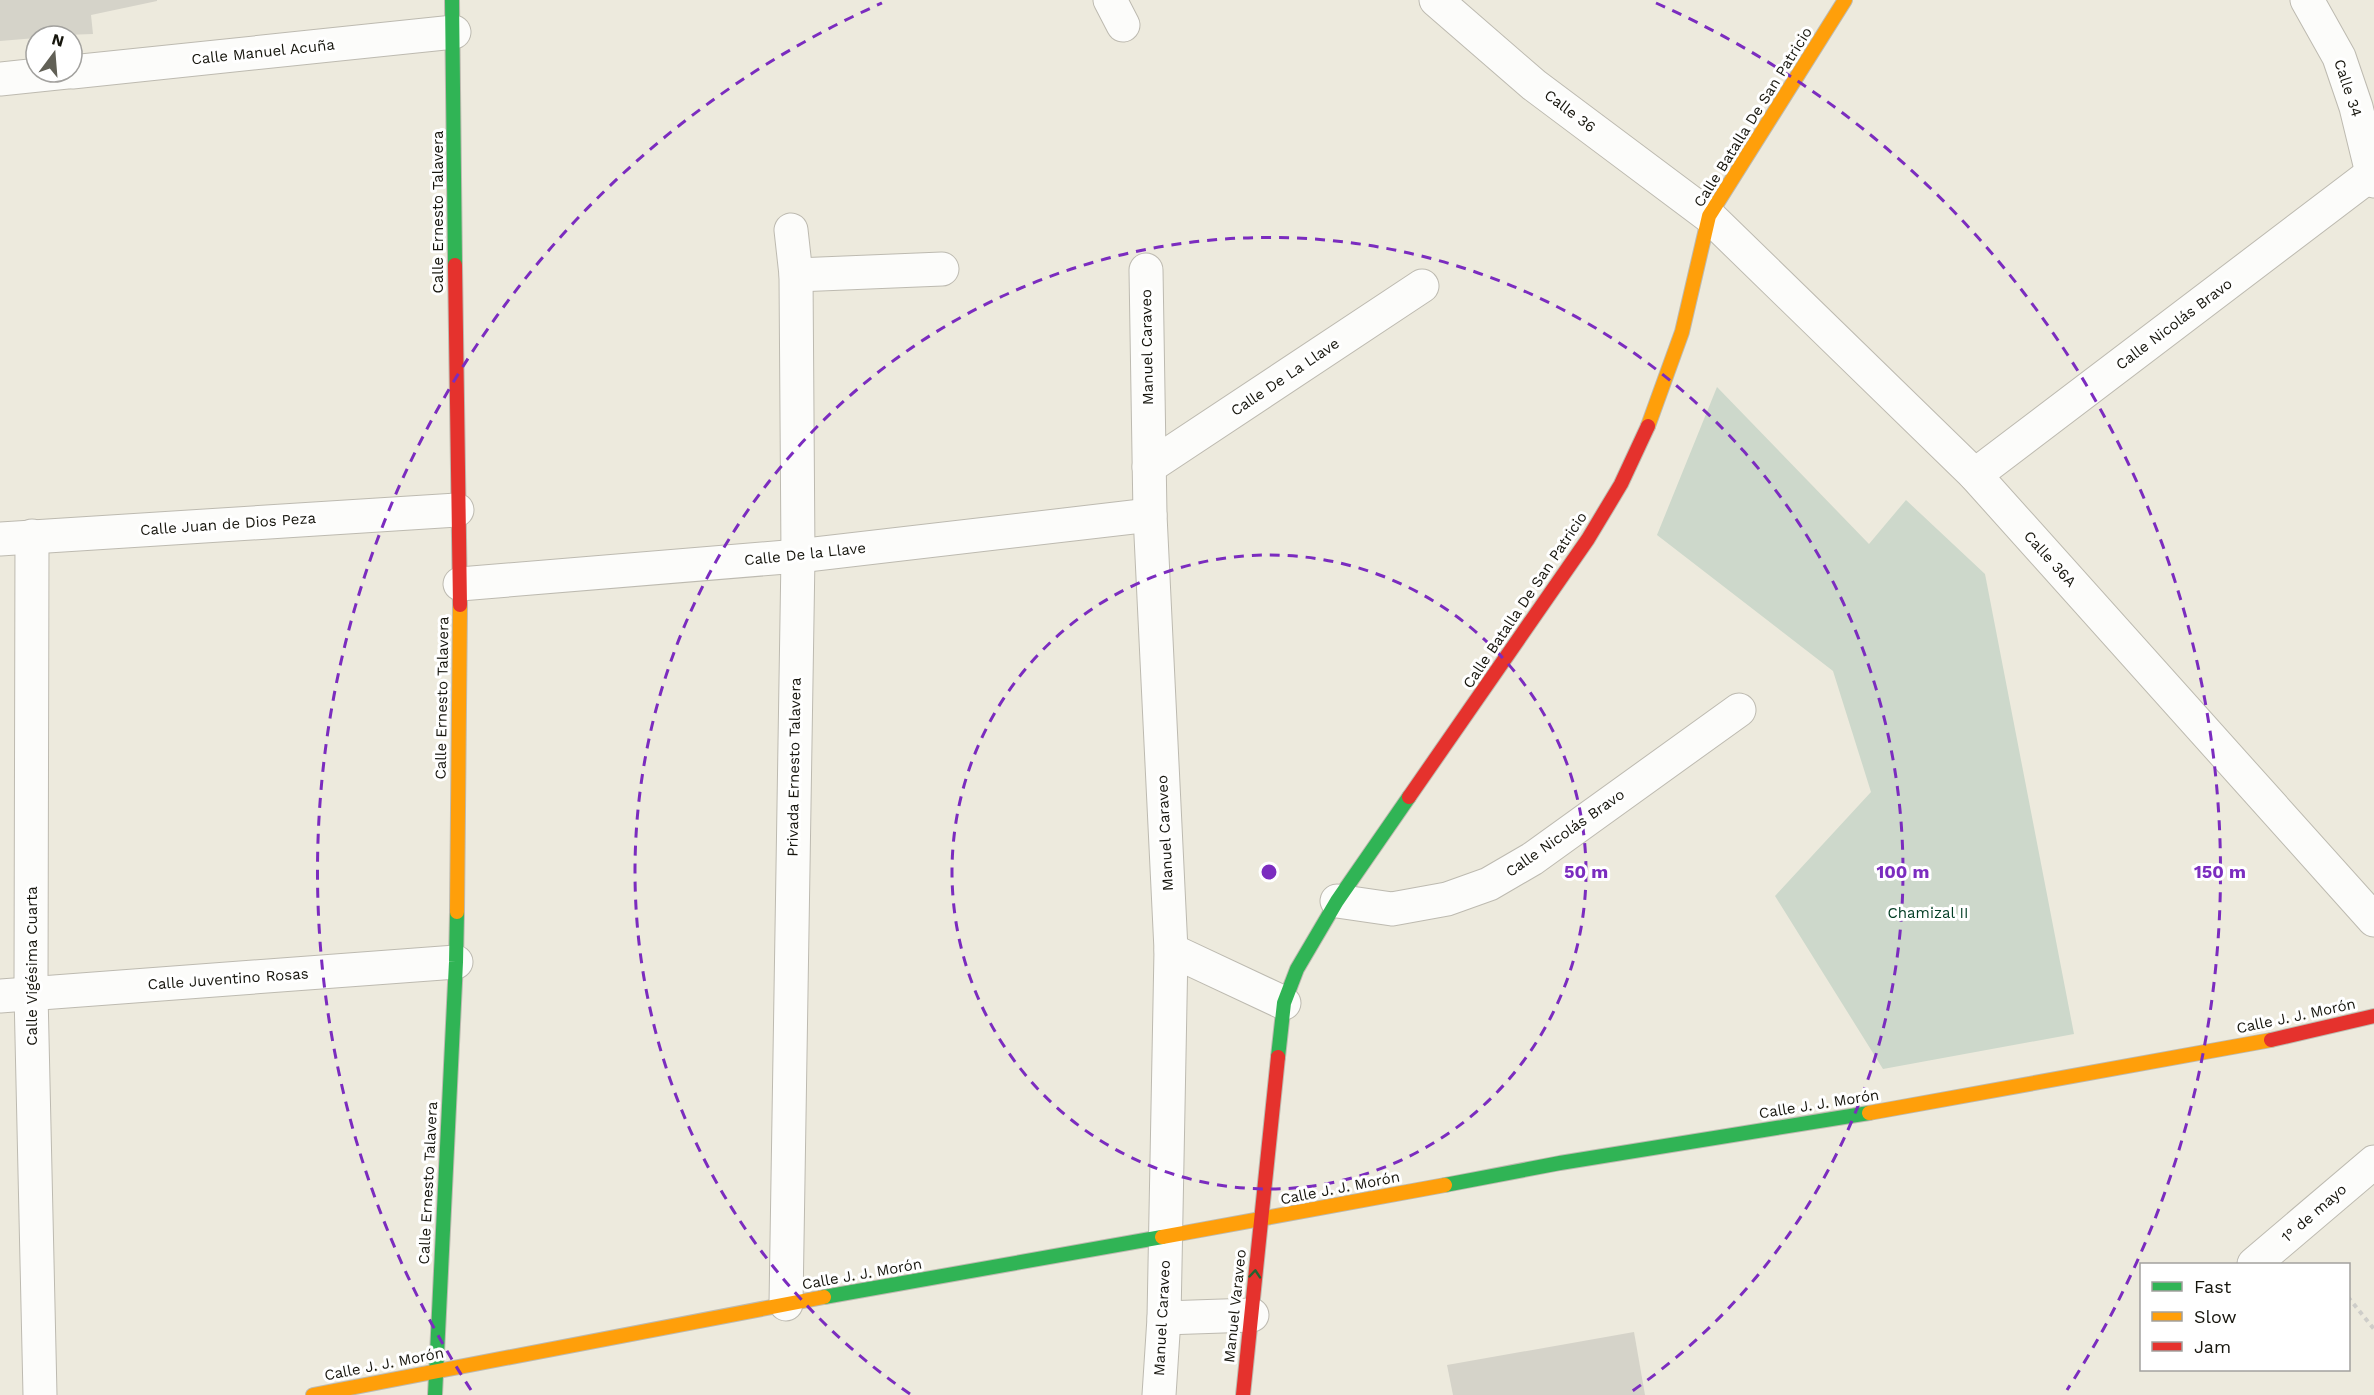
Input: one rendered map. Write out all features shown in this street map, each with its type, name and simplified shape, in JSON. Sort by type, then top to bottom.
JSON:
[{"type":"street","name":"Calle Ernesto Talavera","points":[[435,1395],[456,962],[460,584],[457,510],[452,0]]},
{"type":"street","name":"Calle 36","points":[[1436,0],[1534,85],[1709,216]]},
{"type":"street","name":"Calle Batalla De San Patricio","points":[[1260,1220],[1284,1004],[1297,969],[1337,901],[1588,539],[1621,484],[1652,417],[1682,332],[1709,216],[1845,0]]},
{"type":"street","name":"Calle 34","points":[[2307,0],[2339,57],[2356,108],[2373,176]]},
{"type":"street","name":"Calle Manuel Acuña","points":[[84,71],[454,32]]},
{"type":"street","points":[[0,79],[24,76]]},
{"type":"street","name":"Calle Nicolás Bravo","points":[[1974,475],[2373,176]]},
{"type":"street","name":"Calle 36A","points":[[1709,216],[1974,475],[2374,920]]},
{"type":"street","name":"Privada Ernesto Talavera","points":[[786,1304],[798,556],[796,275],[790,230]]},
{"type":"street","points":[[796,275],[942,269]]},
{"type":"street","name":"Manuel Caraveo","points":[[1146,270],[1150,515],[1171,950],[1164,1318],[1159,1395]]},
{"type":"street","name":"Calle De La Llave","points":[[1149,467],[1422,286]]},
{"type":"street","name":"Calle Juan de Dios Peza","points":[[0,539],[457,510]]},
{"type":"street","name":"Calle De la Llave","points":[[460,584],[798,556],[1150,515]]},
{"type":"street","name":"Calle Vigésima Cuarta","points":[[33,536],[16,995],[40,1395]]},
{"type":"street","name":"Calle Nicolás Bravo","points":[[1337,901],[1392,909],[1447,899],[1490,884],[1532,859],[1739,710]]},
{"type":"street","points":[[1171,950],[1284,1004]]},
{"type":"street","name":"Calle Juventino Rosas","points":[[16,995],[456,962]]},
{"type":"street","name":"Calle J. J. Morón","points":[[313,1395],[625,1337],[786,1304],[1260,1220],[1560,1163],[1870,1113],[2066,1078],[2271,1040],[2374,1016]]},
{"type":"street","name":"1° de mayo","points":[[2255,1263],[2374,1161]]},
{"type":"street","name":"Manuel Varaveo","points":[[1243,1395],[1260,1220]]},
{"type":"street","points":[[1164,1318],[1252,1315]]},
{"type":"path","points":[[2350,1298],[2374,1329]]},
{"type":"green space","name":"Chamizal II","points":[[1717,387],[1869,544],[1906,500],[1985,574],[2074,1034],[1883,1069],[1775,896],[1871,792],[1833,671],[1657,535]]},
{"type":"building","points":[[0,0],[157,0],[91,15],[93,34],[84,34],[84,24],[24,24],[24,39],[0,41]]},
{"type":"building","points":[[1634,1332],[1645,1395],[1453,1395],[1447,1365]]},
{"type":"traffic: fast","points":[[452,0],[455,265]]},
{"type":"traffic: fast","points":[[1278,1057],[1284,1003],[1297,969],[1337,901],[1409,797]]},
{"type":"traffic: fast","points":[[435,1395],[457,912]]},
{"type":"traffic: fast","points":[[1445,1185],[1560,1163],[1869,1113]]},
{"type":"traffic: fast","points":[[824,1297],[1162,1237]]},
{"type":"traffic: slow","points":[[1648,426],[1682,332],[1709,216],[1845,0]]},
{"type":"traffic: slow","points":[[457,912],[460,605]]},
{"type":"traffic: slow","points":[[1869,1113],[2271,1040]]},
{"type":"traffic: slow","points":[[1162,1237],[1445,1185]]},
{"type":"traffic: slow","points":[[313,1395],[824,1297]]},
{"type":"traffic: jam","points":[[455,265],[460,605]]},
{"type":"traffic: jam","points":[[1409,797],[1588,539],[1621,484],[1648,426]]},
{"type":"traffic: jam","points":[[2271,1040],[2374,1016]]},
{"type":"traffic: jam","points":[[1243,1395],[1278,1057]]}]
